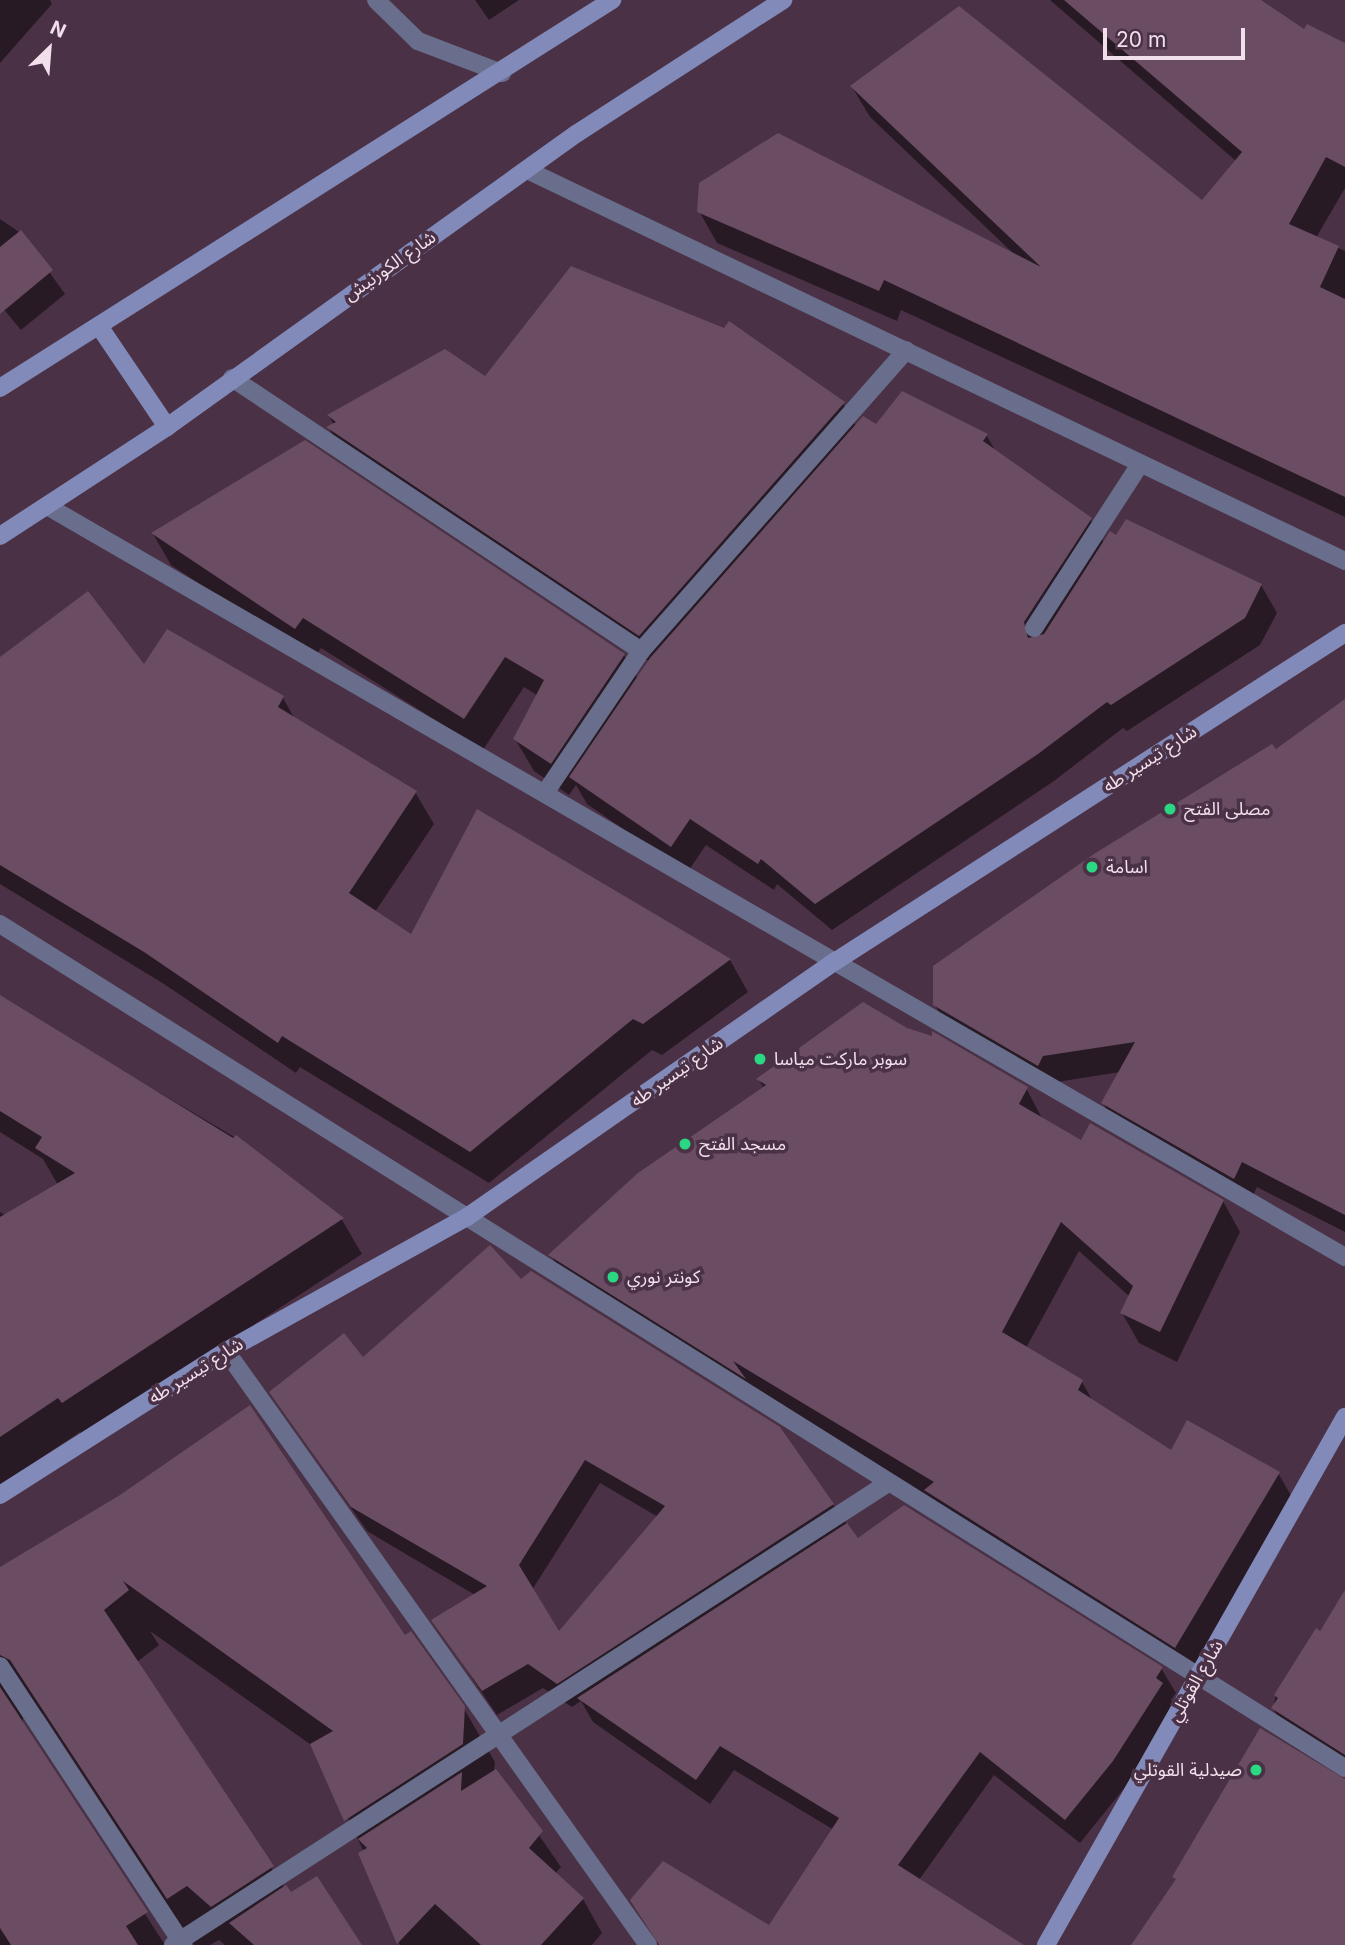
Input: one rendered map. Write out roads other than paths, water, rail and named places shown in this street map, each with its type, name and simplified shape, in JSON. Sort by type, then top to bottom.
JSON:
[{"type":"street","points":[[376,0],[418,41],[502,73]]},
{"type":"street","points":[[0,388],[502,73],[612,0]]},
{"type":"street","name":"شارع الكورنيش","points":[[0,536],[167,427],[232,378],[527,170],[783,0]]},
{"type":"street","points":[[527,170],[1345,561]]},
{"type":"street","points":[[99,326],[167,427]]},
{"type":"street","points":[[545,793],[641,652],[906,350]]},
{"type":"street","points":[[232,378],[641,652]]},
{"type":"street","points":[[1034,628],[1139,464]]},
{"type":"street","points":[[47,506],[1345,1257]]},
{"type":"street","name":"شارع تيسير طه","points":[[0,1495],[226,1350],[467,1217],[836,961],[1345,634]]},
{"type":"street","points":[[0,924],[888,1483],[1200,1674],[1345,1768]]},
{"type":"street","points":[[226,1350],[502,1733],[648,1945]]},
{"type":"street","name":"شارع القوتلي","points":[[1046,1945],[1345,1418]]},
{"type":"street","points":[[0,1666],[179,1943],[888,1483]]},
{"type":"place","name":"مصلى الفتح","points":[[1170,809]]},
{"type":"place","name":"اسامة","points":[[1092,867]]},
{"type":"place","name":"سوبر ماركت مياسا","points":[[760,1059]]},
{"type":"place","name":"مسجد الفتح","points":[[685,1144]]},
{"type":"place","name":"كونتر نوري","points":[[613,1277]]},
{"type":"place","name":"صيدلية القوتلي","points":[[1256,1770]]}]
